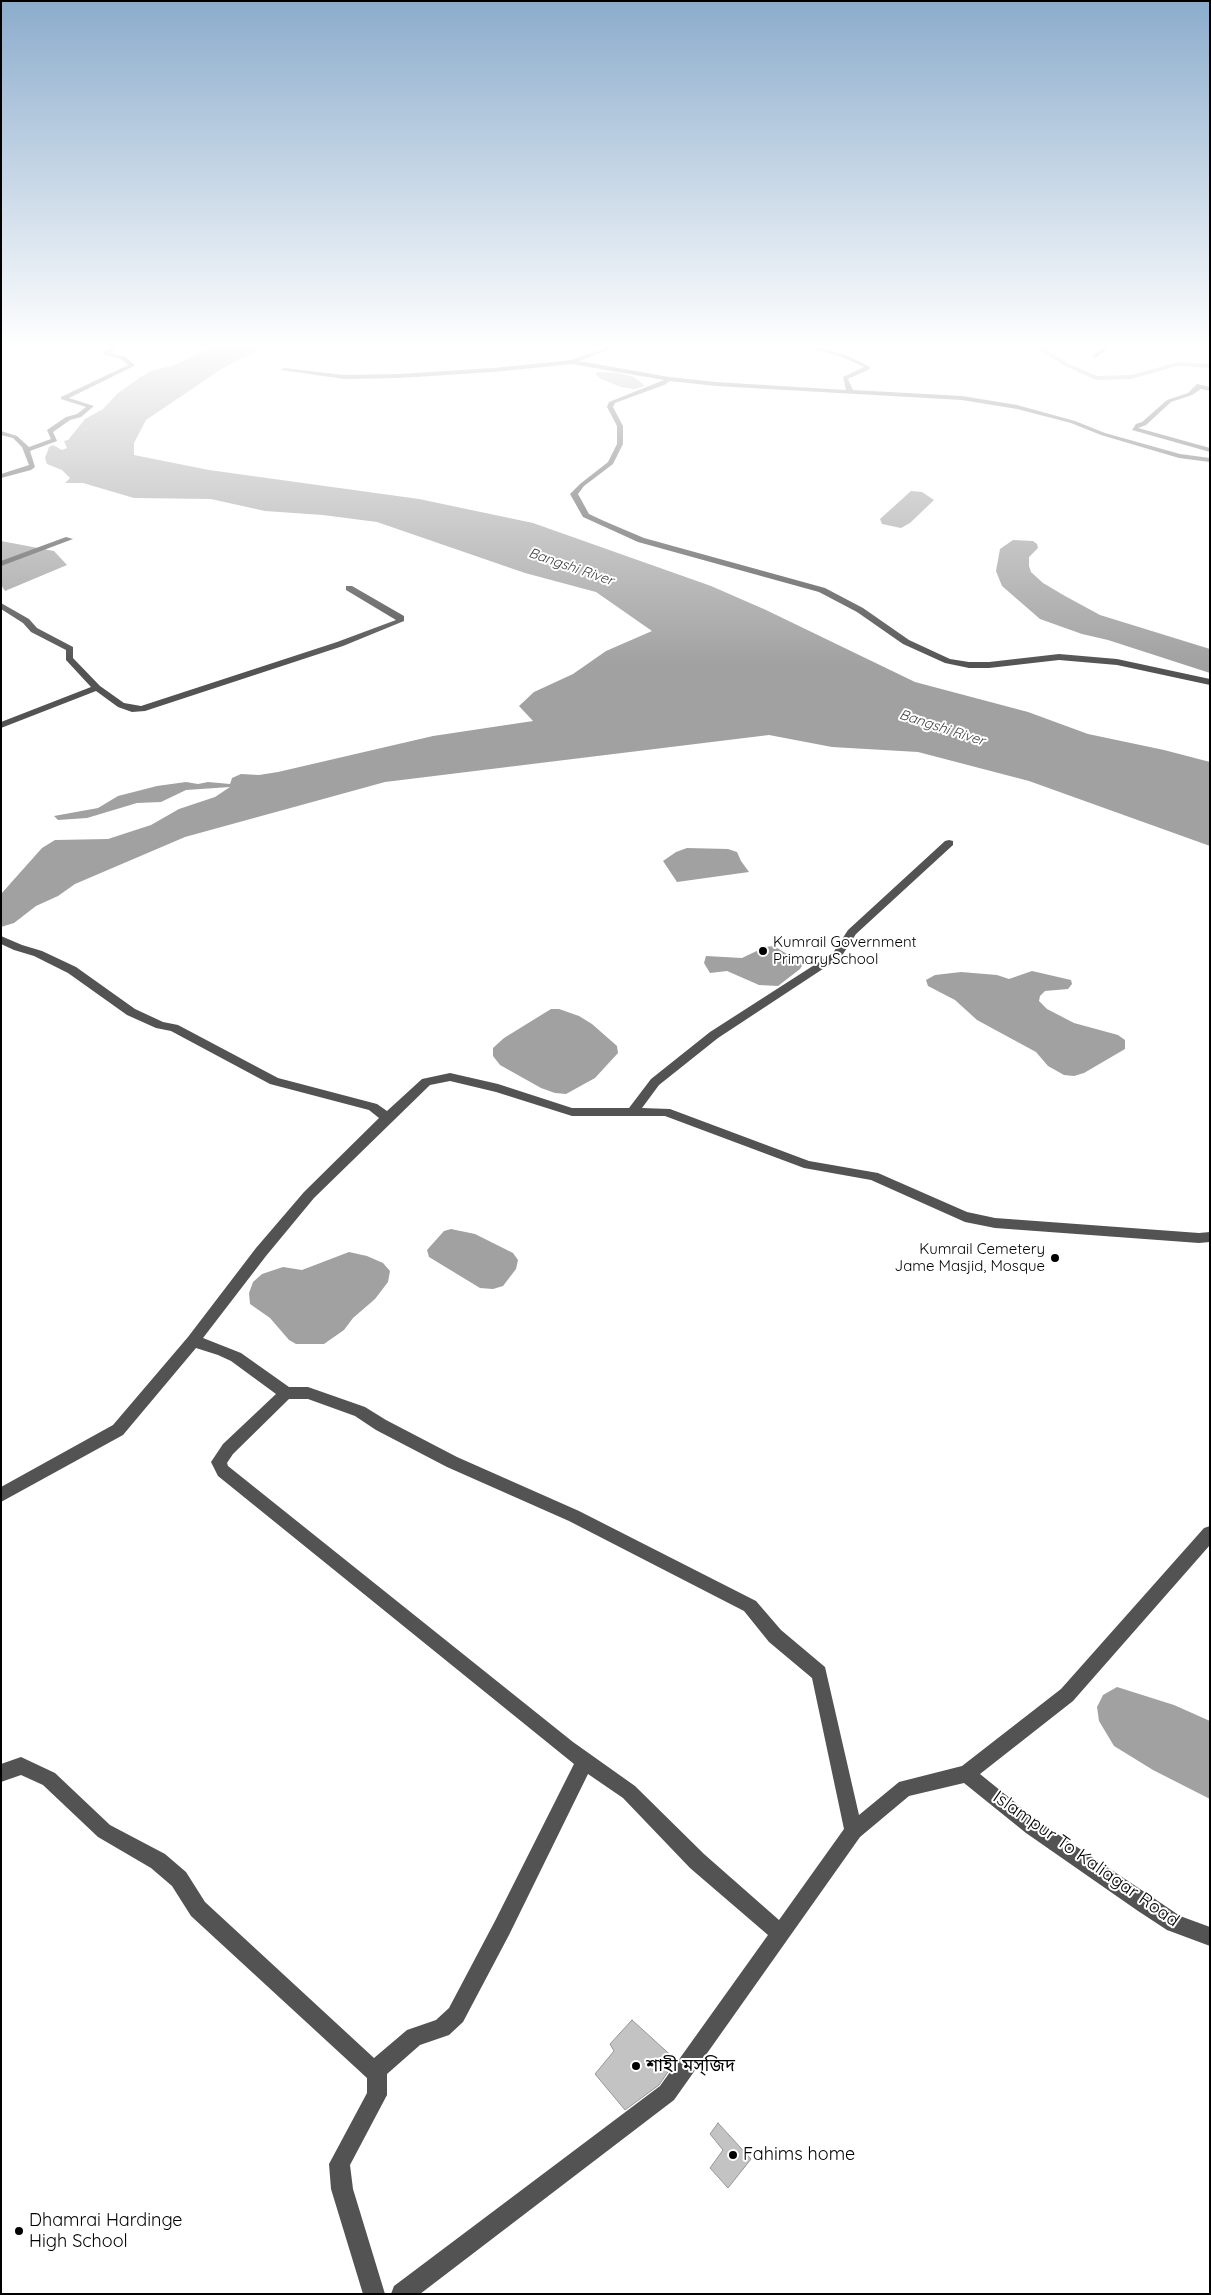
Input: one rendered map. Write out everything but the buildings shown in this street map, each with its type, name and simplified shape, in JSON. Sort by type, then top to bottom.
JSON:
[{"type":"street","points":[[1,476],[32,468],[26,451]]},
{"type":"street","points":[[617,451],[611,463],[582,485],[574,494],[586,515],[641,540],[822,590],[860,610],[906,642],[948,661],[969,665],[989,665],[1059,657],[1117,662],[1210,682]]},
{"type":"street","points":[[1163,451],[1199,460],[1210,460]]},
{"type":"street","points":[[1,564],[69,539]]},
{"type":"street","points":[[1,605],[26,621],[34,630],[70,650],[68,658],[97,688],[121,705],[132,709],[142,709],[340,644],[400,621],[401,618],[349,588]]},
{"type":"street","points":[[1,725],[97,688]]},
{"type":"street","points":[[632,1112],[655,1082],[714,1035],[837,955],[852,932],[887,897],[948,843]]},
{"type":"street","points":[[2,940],[38,953],[72,970],[131,1012],[160,1026],[174,1028],[274,1081],[372,1106],[387,1118]]},
{"type":"street","points":[[1,1495],[118,1430],[193,1341],[261,1252],[309,1195],[426,1082],[450,1078],[498,1088],[572,1112],[666,1112],[808,1165],[873,1176],[965,1217],[995,1223],[1199,1238],[1210,1237]]},
{"type":"street","points":[[193,1341],[224,1351],[286,1393],[308,1393],[360,1411],[381,1425],[452,1462],[574,1516],[750,1606],[775,1636],[819,1673],[854,1831]]},
{"type":"street","points":[[286,1393],[228,1449],[219,1462],[223,1471],[414,1627],[585,1761],[629,1792],[697,1861],[780,1933]]},
{"type":"street","points":[[402,2294],[667,2093],[854,1831],[905,1788],[966,1774],[1067,1695],[1210,1533]]},
{"type":"street","points":[[374,2294],[342,2189],[339,2164],[376,2095],[377,2074],[381,2065],[414,2037],[442,2028],[456,2015],[502,1928],[585,1761]]},
{"type":"street","points":[[1,1773],[22,1766],[49,1779],[104,1831],[158,1861],[179,1879],[198,1909],[377,2074]]},
{"type":"street","name":"Islampur To Kaliagar Road","points":[[966,1774],[1032,1826],[1174,1923],[1210,1937]]},
{"type":"water","name":"Bangshi River","points":[[48,451],[134,451],[134,455],[209,470],[419,499],[533,523],[711,586],[766,610],[915,682],[1028,712],[1088,734],[1210,762],[1210,846],[1029,781],[918,752],[832,747],[769,735],[385,782],[185,837],[75,884],[58,896],[36,906],[14,923],[1,927],[1,894],[42,848],[55,840],[108,839],[151,825],[179,809],[215,797],[230,787],[186,790],[161,802],[137,803],[87,818],[58,820],[54,816],[98,808],[118,796],[157,786],[186,782],[230,784],[232,778],[241,774],[259,775],[278,772],[433,736],[533,721],[519,706],[534,692],[573,674],[606,651],[652,631],[596,592],[525,573],[377,522],[323,515],[265,511],[211,499],[134,498],[83,483],[65,483],[70,478],[62,470],[47,464],[45,458]]},
{"type":"water","points":[[911,491],[922,492],[934,500],[910,523],[901,528],[882,524],[880,519]]},
{"type":"water","points":[[1013,540],[1033,541],[1037,544],[1038,548],[1029,557],[1031,572],[1043,583],[1065,596],[1100,615],[1210,649],[1210,673],[1108,640],[1082,634],[1040,619],[1002,586],[996,571],[1000,549]]},
{"type":"water","points":[[1,541],[54,551],[67,565],[5,591],[1,585]]},
{"type":"water","points":[[687,848],[728,849],[737,852],[749,872],[677,882],[663,861],[676,852]]},
{"type":"water","points":[[774,946],[803,964],[800,969],[778,986],[759,985],[727,971],[710,973],[704,963],[706,956],[742,958],[765,947]]},
{"type":"water","points":[[1032,971],[1071,980],[1072,984],[1068,989],[1045,991],[1040,996],[1039,1001],[1047,1009],[1074,1023],[1118,1035],[1125,1040],[1125,1049],[1084,1073],[1074,1076],[1064,1075],[1048,1066],[1036,1052],[977,1020],[955,1000],[928,986],[926,980],[935,975],[961,972],[997,975],[1009,979]]},
{"type":"water","points":[[551,1009],[559,1009],[579,1016],[592,1024],[617,1046],[618,1053],[595,1078],[566,1094],[555,1093],[541,1088],[500,1065],[493,1056],[493,1048],[504,1038]]},
{"type":"water","points":[[451,1229],[475,1234],[513,1253],[518,1260],[516,1269],[503,1286],[493,1289],[480,1288],[429,1257],[427,1250],[444,1231]]},
{"type":"water","points":[[349,1252],[367,1256],[383,1263],[390,1271],[388,1282],[375,1299],[353,1318],[344,1330],[324,1344],[296,1344],[289,1340],[270,1318],[250,1304],[249,1293],[253,1282],[262,1274],[283,1267],[302,1270]]},
{"type":"water","points":[[1117,1687],[1174,1705],[1210,1721],[1210,1799],[1153,1770],[1114,1746],[1099,1721],[1097,1707],[1103,1695]]},
{"type":"place","name":"Kumrail Government Primary School","points":[[763,951]]},
{"type":"place","name":"Kumrail Cemetery Jame Masjid, Mosque","points":[[1055,1258]]},
{"type":"place","name":"শাহী মস্জিদ","points":[[636,2066]]},
{"type":"place","name":"Fahims home","points":[[733,2155]]},
{"type":"place","name":"Dhamrai Hardinge High School","points":[[19,2231]]}]
